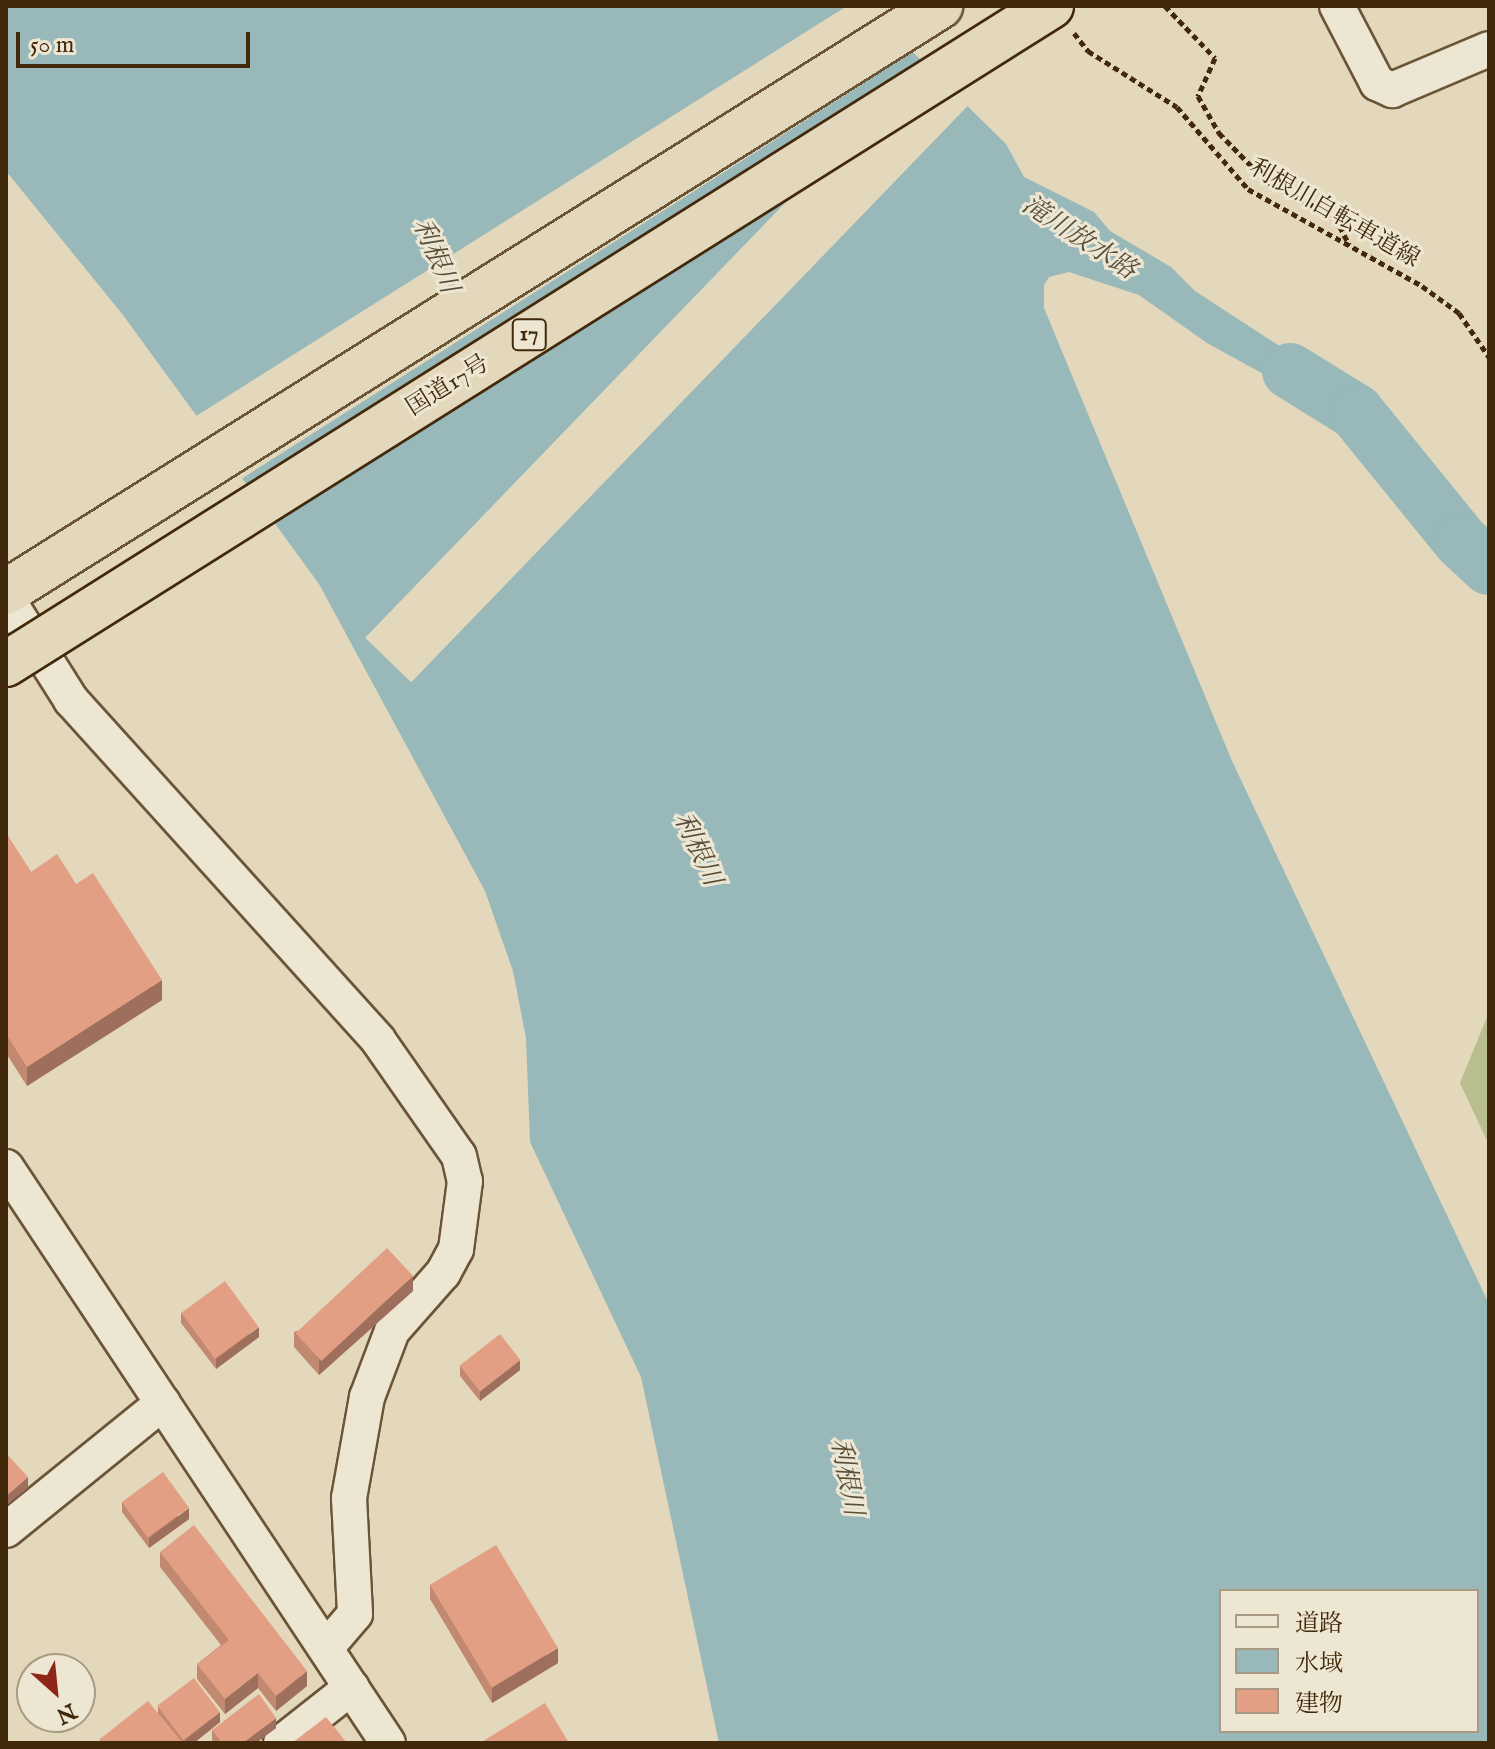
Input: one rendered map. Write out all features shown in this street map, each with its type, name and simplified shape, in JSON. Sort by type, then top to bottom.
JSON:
[{"type":"highway","name":"17","points":[[6,594],[940,6]]},
{"type":"highway","name":"国道17号","points":[[6,664],[1061,17]]},
{"type":"street","points":[[1337,6],[1377,83],[1385,88],[1399,89],[1489,49]]},
{"type":"street","points":[[6,594],[71,700],[378,1040],[459,1156],[465,1181],[456,1249],[443,1273],[392,1331],[367,1397],[349,1498],[355,1614],[326,1648]]},
{"type":"street","points":[[6,1167],[388,1743]]},
{"type":"street","points":[[6,1530],[163,1403]]},
{"type":"street","points":[[281,1743],[352,1687]]},
{"type":"path","points":[[1165,6],[1215,58],[1198,96],[1219,133],[1266,181],[1335,217],[1350,247]]},
{"type":"path","name":"利根川自転車道線","points":[[1061,17],[1088,51],[1177,107],[1248,189],[1422,286],[1459,313],[1489,357]]},
{"type":"green space","points":[[1489,1012],[1489,1145],[1460,1083]]},
{"type":"water","name":"利根川","points":[[6,6],[866,6],[1006,144],[1024,177],[1094,212],[1110,231],[1171,267],[1195,291],[1347,390],[1356,412],[1287,387],[1207,343],[1139,295],[1069,272],[1049,277],[1044,285],[1044,308],[1232,761],[1489,1304],[1489,1743],[719,1743],[641,1377],[530,1142],[526,1038],[513,971],[485,891],[319,584],[123,315],[6,171]]},
{"type":"pier","points":[[847,6],[872,6],[916,50],[238,481],[193,418]]},
{"type":"pier","points":[[925,58],[971,102],[411,682],[365,638]]},
{"type":"building","points":[[6,833],[31,872],[57,854],[76,884],[93,873],[162,980],[27,1067],[6,1034]]},
{"type":"building","points":[[387,1248],[413,1276],[321,1361],[296,1333]]},
{"type":"building","points":[[225,1281],[259,1327],[215,1359],[181,1313]]},
{"type":"building","points":[[500,1334],[520,1360],[480,1391],[460,1365]]},
{"type":"building","points":[[6,1453],[28,1477],[6,1496]]},
{"type":"building","points":[[163,1472],[189,1508],[148,1538],[122,1502]]},
{"type":"building","points":[[194,1525],[307,1671],[276,1696],[258,1673],[225,1699],[197,1664],[229,1640],[160,1552]]},
{"type":"building","points":[[496,1545],[558,1648],[492,1688],[430,1585]]},
{"type":"building","points":[[194,1678],[220,1712],[183,1740],[157,1706]]},
{"type":"building","points":[[259,1694],[276,1718],[243,1743],[222,1743],[212,1730]]},
{"type":"building","points":[[148,1701],[182,1742],[104,1743],[100,1739]]},
{"type":"building","points":[[545,1703],[569,1743],[483,1741]]},
{"type":"building","points":[[326,1717],[347,1743],[292,1743]]},
{"type":"waterway","name":"滝川放水路","points":[[1290,371],[1356,412],[1461,541],[1489,567]]}]
